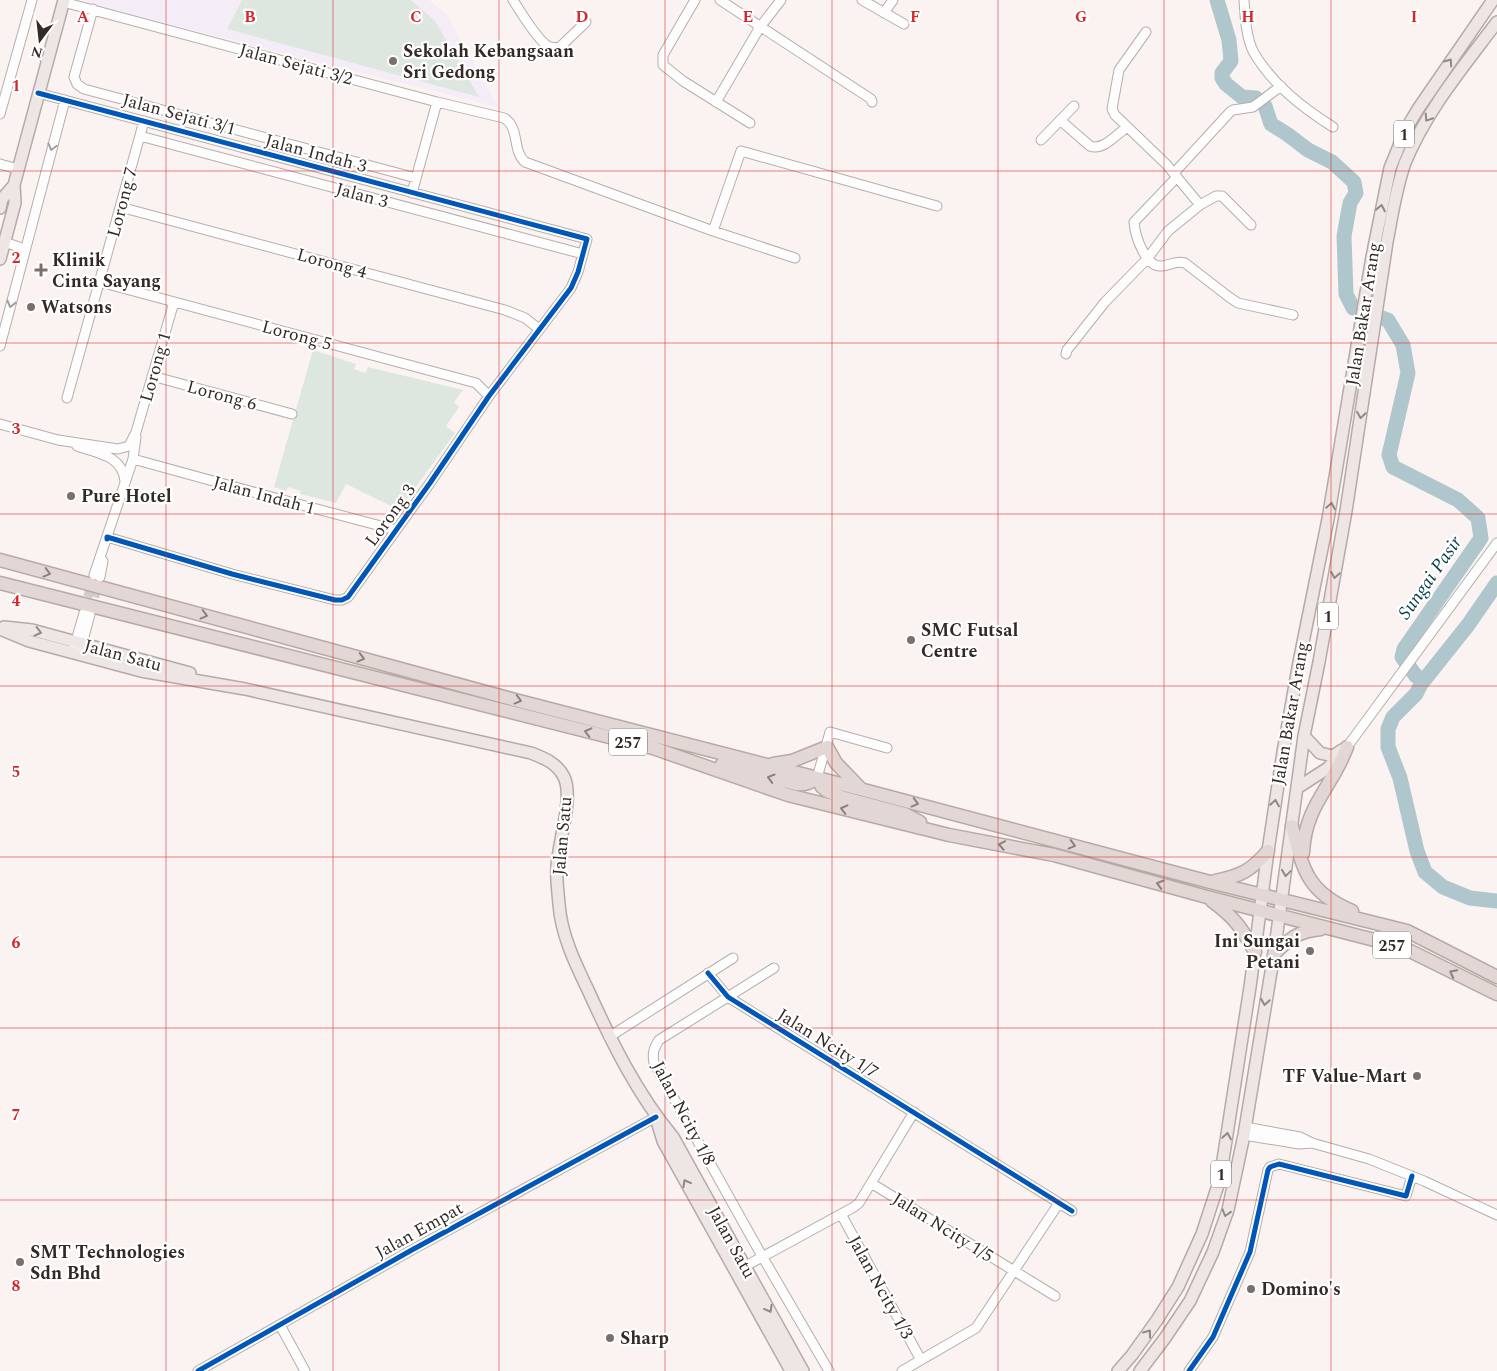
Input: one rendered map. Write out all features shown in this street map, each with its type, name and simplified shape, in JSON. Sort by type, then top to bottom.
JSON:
[{"type":"highway","name":"257","points":[[0,560],[515,700],[860,788],[1210,882],[1407,931],[1497,977]]},
{"type":"highway","points":[[0,576],[23,582],[47,595]]},
{"type":"highway","name":"257","points":[[0,583],[653,748],[788,795],[949,835],[1054,855],[1260,912],[1402,947],[1497,994]]},
{"type":"highway","points":[[1302,866],[1306,825],[1320,795],[1343,759],[1347,746]]},
{"type":"highway","points":[[766,765],[792,761],[827,747],[836,763],[860,788]]},
{"type":"highway","points":[[653,748],[687,754],[796,784],[809,783],[817,778],[822,787],[827,791],[841,797],[905,814],[949,835]]},
{"type":"highway","points":[[1292,826],[1302,866],[1307,877],[1329,900],[1387,926]]},
{"type":"highway","points":[[1210,882],[1236,876],[1256,865],[1268,851]]},
{"type":"highway","points":[[1207,897],[1241,927],[1255,952]]},
{"type":"highway","points":[[1274,954],[1289,939],[1309,930],[1331,928]]},
{"type":"main road","name":"Jalan Bakar Arang","points":[[1140,1371],[1190,1301],[1213,1252],[1228,1210],[1245,1131],[1274,954],[1304,736],[1330,600],[1373,332],[1373,292],[1384,190],[1395,152],[1418,109],[1493,0]]},
{"type":"main road","points":[[0,258],[15,203],[14,185],[64,1]]},
{"type":"main road","name":"Jalan Bakar Arang","points":[[1118,1371],[1153,1326],[1178,1287],[1202,1234],[1220,1179],[1283,752],[1299,662],[1328,519],[1361,330],[1373,292],[1394,202],[1405,165],[1424,124],[1497,22]]},
{"type":"main road","points":[[0,208],[2,199],[14,185]]},
{"type":"main road","name":"Jalan Satu","points":[[2,630],[32,630],[141,671],[245,689],[531,753],[556,766],[564,777],[567,788],[567,800],[557,866],[560,915],[573,959],[610,1037],[656,1116],[673,1137],[791,1371]]},
{"type":"main road","points":[[1304,736],[1314,749],[1320,754],[1328,756],[1333,756],[1347,746]]},
{"type":"main road","points":[[1297,788],[1328,768],[1347,746]]},
{"type":"main road","name":"Jalan Satu","points":[[741,1269],[803,1371]]},
{"type":"street","points":[[0,114],[32,0]]},
{"type":"street","points":[[513,0],[542,41],[548,46],[560,47],[586,22]]},
{"type":"street","points":[[695,0],[663,55],[662,61],[666,69],[750,123]]},
{"type":"street","points":[[720,0],[871,99],[872,102]]},
{"type":"street","points":[[716,102],[760,26],[781,0]]},
{"type":"street","points":[[862,0],[904,24]]},
{"type":"street","points":[[884,13],[893,0]]},
{"type":"street","points":[[1244,0],[1249,39],[1254,52],[1281,86],[1302,106],[1333,127]]},
{"type":"street","name":"Jalan Sejati 3/2","points":[[64,1],[437,102],[504,118],[512,125],[519,155],[525,162],[713,232]]},
{"type":"street","name":"Jalan Sejati 3/1","points":[[93,10],[74,77],[76,84],[84,89],[416,178]]},
{"type":"street","points":[[1146,32],[1122,64],[1112,109],[1115,115],[1175,175],[1200,205]]},
{"type":"street","points":[[1281,86],[1254,107],[1230,112],[1134,222],[1147,259],[1153,265],[1158,266],[1177,262],[1186,263],[1238,303],[1293,315]]},
{"type":"street","name":"Jalan Indah 3","points":[[38,93],[587,239]]},
{"type":"street","points":[[0,346],[65,100]]},
{"type":"street","points":[[412,193],[437,102]]},
{"type":"street","points":[[1040,140],[1074,106]]},
{"type":"street","points":[[1060,120],[1090,146],[1095,148],[1100,147],[1127,127]]},
{"type":"street","name":"Lorong 7","points":[[68,398],[144,121]]},
{"type":"street","name":"Jalan 3","points":[[140,136],[583,254]]},
{"type":"street","points":[[795,258],[713,232],[741,152],[937,206]]},
{"type":"street","points":[[0,164],[18,169]]},
{"type":"street","points":[[1066,354],[1067,350],[1105,302],[1147,259],[1168,231],[1200,205],[1216,196],[1222,196],[1251,225]]},
{"type":"street","name":"Lorong 4","points":[[120,207],[505,310],[525,318],[539,330]]},
{"type":"street","name":"Lorong 3","points":[[107,538],[232,574],[342,600],[348,597],[436,475],[489,396],[570,288],[578,272],[587,239]]},
{"type":"street","points":[[4,242],[25,249]]},
{"type":"street","name":"Lorong 5","points":[[100,282],[476,383],[489,396]]},
{"type":"street","name":"Lorong 1","points":[[124,483],[133,459],[136,432],[174,302]]},
{"type":"street","name":"Lorong 6","points":[[152,376],[292,414]]},
{"type":"street","points":[[0,424],[113,458],[122,469],[124,483]]},
{"type":"street","points":[[58,440],[118,449],[129,446],[136,432]]},
{"type":"street","points":[[97,576],[124,483],[128,460],[118,449]]},
{"type":"street","name":"Jalan Indah 1","points":[[133,459],[264,496],[396,530]]},
{"type":"street","points":[[1347,746],[1497,543]]},
{"type":"street","points":[[77,648],[87,614]]},
{"type":"street","points":[[817,778],[830,732],[887,748]]},
{"type":"street","points":[[610,1037],[733,958]]},
{"type":"street","points":[[728,996],[774,968]]},
{"type":"street","name":"Jalan Ncity 1/7","points":[[708,973],[728,996],[1072,1211]]},
{"type":"street","name":"Jalan Ncity 1/8","points":[[728,996],[659,1040],[654,1047],[652,1056],[654,1063],[762,1256]]},
{"type":"street","points":[[741,1269],[841,1214],[859,1202],[914,1112]]},
{"type":"street","name":"Jalan Empat","points":[[198,1371],[410,1251],[656,1116]]},
{"type":"street","points":[[1245,1131],[1300,1136],[1312,1143],[1369,1159],[1412,1176],[1497,1215]]},
{"type":"street","points":[[1189,1371],[1213,1337],[1250,1252],[1270,1166],[1279,1164],[1406,1196],[1412,1176]]},
{"type":"street","name":"Jalan Ncity 1/5","points":[[872,1183],[1055,1296]]},
{"type":"street","points":[[902,1371],[976,1328],[1059,1203]]},
{"type":"street","name":"Jalan Ncity 1/3","points":[[841,1214],[921,1360]]},
{"type":"street","points":[[762,1256],[829,1371]]},
{"type":"street","points":[[280,1325],[305,1371]]},
{"type":"shaded area","name":"Sekolah Kebangsaan Sri Gedong","points":[[87,0],[429,0],[446,14],[498,107],[86,3]]},
{"type":"shaded area","name":"Sekolah Kebangsaan Sri Gedong","points":[[242,0],[411,0],[435,21],[479,97],[227,29]]},
{"type":"shaded area","points":[[313,350],[356,364],[354,369],[365,373],[368,367],[463,390],[454,402],[459,407],[446,426],[455,433],[399,510],[346,484],[336,503],[300,494],[301,491],[288,487],[286,491],[274,487]]},
{"type":"waterway","name":"Sungai Pasir","points":[[1217,0],[1229,40],[1231,61],[1222,73],[1222,78],[1226,84],[1242,97],[1256,98],[1265,106],[1271,124],[1308,150],[1332,162],[1354,182],[1356,193],[1350,203],[1344,236],[1346,294],[1353,308],[1388,320],[1403,345],[1408,373],[1389,455],[1393,467],[1458,500],[1478,518],[1481,538],[1404,649],[1402,657],[1416,676],[1420,678],[1421,684],[1416,694],[1393,717],[1388,729],[1388,747],[1400,778],[1417,851],[1425,872],[1443,887],[1470,898],[1497,901]]},
{"type":"waterway","points":[[1421,684],[1468,625],[1497,583]]},
{"type":"tunnel","points":[[84,610],[93,579]]},
{"type":"tunnel","points":[[91,610],[99,582]]},
{"type":"cycle path","points":[[38,93],[587,239],[578,272],[571,288],[489,396],[430,483],[348,597],[342,600],[335,600],[232,574],[107,537],[107,539]]},
{"type":"cycle path","points":[[708,973],[728,997],[1072,1211]]},
{"type":"cycle path","points":[[198,1371],[410,1251],[656,1117]]},
{"type":"cycle path","points":[[1189,1371],[1213,1337],[1250,1252],[1270,1167],[1279,1164],[1406,1196],[1412,1176]]},
{"type":"place","name":"Sekolah Kebangsaan Sri Gedong","points":[[393,61]]},
{"type":"place","name":"Klinik Cinta Sayang","points":[[41,270]]},
{"type":"place","name":"Watsons","points":[[31,307]]},
{"type":"place","name":"Pure Hotel","points":[[71,496]]},
{"type":"place","name":"SMC Futsal Centre","points":[[911,640]]},
{"type":"place","name":"Ini Sungai Petani","points":[[1310,951]]},
{"type":"place","name":"TF Value-Mart","points":[[1417,1076]]},
{"type":"place","name":"SMT Technologies Sdn Bhd","points":[[20,1262]]},
{"type":"place","name":"Domino's","points":[[1251,1289]]},
{"type":"place","name":"Sharp","points":[[610,1338]]}]
